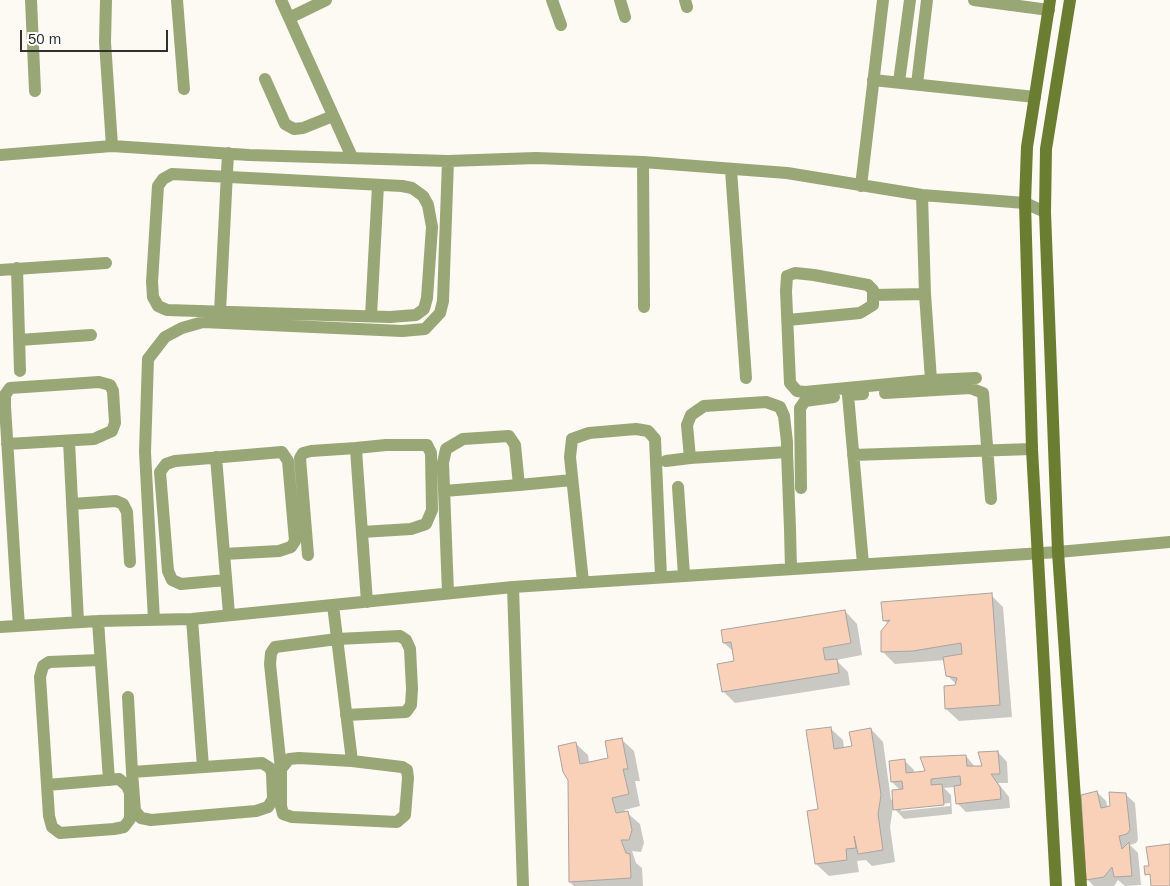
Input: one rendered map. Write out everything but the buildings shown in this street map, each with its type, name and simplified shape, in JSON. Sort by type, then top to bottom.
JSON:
[{"type":"street","points":[[31,0],[35,91]]},
{"type":"street","points":[[106,0],[105,42],[112,146]]},
{"type":"street","points":[[177,0],[184,89]]},
{"type":"street","points":[[281,0],[352,157]]},
{"type":"street","points":[[289,18],[326,0]]},
{"type":"street","points":[[552,0],[561,25]]},
{"type":"street","points":[[620,0],[625,17]]},
{"type":"street","points":[[861,186],[883,0]]},
{"type":"street","points":[[899,82],[910,0]]},
{"type":"street","points":[[917,84],[927,0]]},
{"type":"street","points":[[974,0],[1050,5],[1027,147],[1024,203],[1032,449],[1056,886]]},
{"type":"street","points":[[1070,0],[1046,149],[1045,212],[1058,552],[1081,886]]},
{"type":"street","points":[[265,79],[285,124],[294,129],[334,116]]},
{"type":"street","points":[[873,80],[1035,97]]},
{"type":"street","points":[[0,155],[112,146],[448,162],[536,158],[643,162],[788,173],[922,195],[1024,203],[1045,212]]},
{"type":"street","points":[[220,312],[228,153]]},
{"type":"street","points":[[154,620],[145,452],[148,359],[165,337],[182,328],[203,322],[402,331],[425,329],[440,312],[443,301],[448,162]]},
{"type":"street","points":[[643,162],[644,307]]},
{"type":"street","points":[[731,170],[746,378]]},
{"type":"street","points":[[172,174],[227,177],[412,188],[423,196],[428,206],[432,226],[427,298],[424,309],[416,315],[404,317],[167,310],[158,306],[153,297],[152,282],[157,192],[162,179],[172,174]]},
{"type":"street","points":[[372,316],[378,185]]},
{"type":"street","points":[[922,195],[925,294],[931,380]]},
{"type":"street","points":[[0,270],[106,263]]},
{"type":"street","points":[[17,268],[20,371]]},
{"type":"street","points":[[788,320],[860,313],[873,304],[872,290],[868,285],[845,279],[794,273],[787,276],[786,291],[790,383],[796,391],[976,378]]},
{"type":"street","points":[[873,295],[925,294]]},
{"type":"street","points":[[19,340],[91,335]]},
{"type":"street","points":[[7,444],[94,439],[112,431],[115,423],[113,391],[110,385],[99,382],[10,388],[5,395],[7,444],[20,626]]},
{"type":"street","points":[[801,488],[800,408],[805,401],[848,395],[970,388],[983,393],[991,499]]},
{"type":"street","points":[[848,395],[862,564]]},
{"type":"street","points":[[690,458],[687,425],[691,415],[704,406],[766,402],[780,407],[784,416],[787,452],[791,569]]},
{"type":"street","points":[[582,582],[570,457],[572,439],[589,433],[636,429],[648,430],[655,440],[661,577]]},
{"type":"street","points":[[448,593],[443,463],[446,449],[463,439],[509,436],[515,445],[519,485]]},
{"type":"street","points":[[69,441],[78,622]]},
{"type":"street","points":[[308,555],[300,458],[303,453],[415,444],[428,445],[431,453],[432,510],[426,524],[411,529],[362,532]]},
{"type":"street","points":[[356,448],[367,602]]},
{"type":"street","points":[[853,455],[1032,449]]},
{"type":"street","points":[[224,554],[279,551],[291,547],[295,541],[288,461],[282,452],[175,461],[166,464],[160,472],[159,482],[168,571],[172,580],[182,584],[226,580]]},
{"type":"street","points":[[666,460],[787,452]]},
{"type":"street","points":[[216,457],[229,614]]},
{"type":"street","points":[[444,491],[572,480]]},
{"type":"street","points":[[678,487],[684,576]]},
{"type":"street","points":[[72,504],[116,501],[123,504],[127,512],[130,562]]},
{"type":"street","points":[[0,627],[98,621],[192,619],[513,587],[1058,552],[1170,542]]},
{"type":"street","points":[[513,587],[523,886]]},
{"type":"street","points":[[333,605],[352,761]]},
{"type":"street","points":[[192,619],[203,767]]},
{"type":"street","points":[[98,621],[109,780]]},
{"type":"street","points":[[281,769],[289,759],[299,758],[352,761],[402,767],[407,770],[405,815],[397,822],[292,817],[284,814],[281,806],[281,769],[270,664],[271,653],[275,647],[337,639],[400,636],[406,640],[410,649],[412,689],[411,704],[406,712],[346,715]]},
{"type":"street","points":[[47,785],[119,780],[127,786],[130,793],[130,820],[124,827],[114,830],[60,833],[52,827],[49,816],[40,677],[43,666],[49,662],[100,660]]},
{"type":"street","points":[[128,697],[132,772],[135,811],[141,818],[152,820],[256,811],[268,807],[273,799],[272,774],[270,768],[262,763],[132,772]]}]
